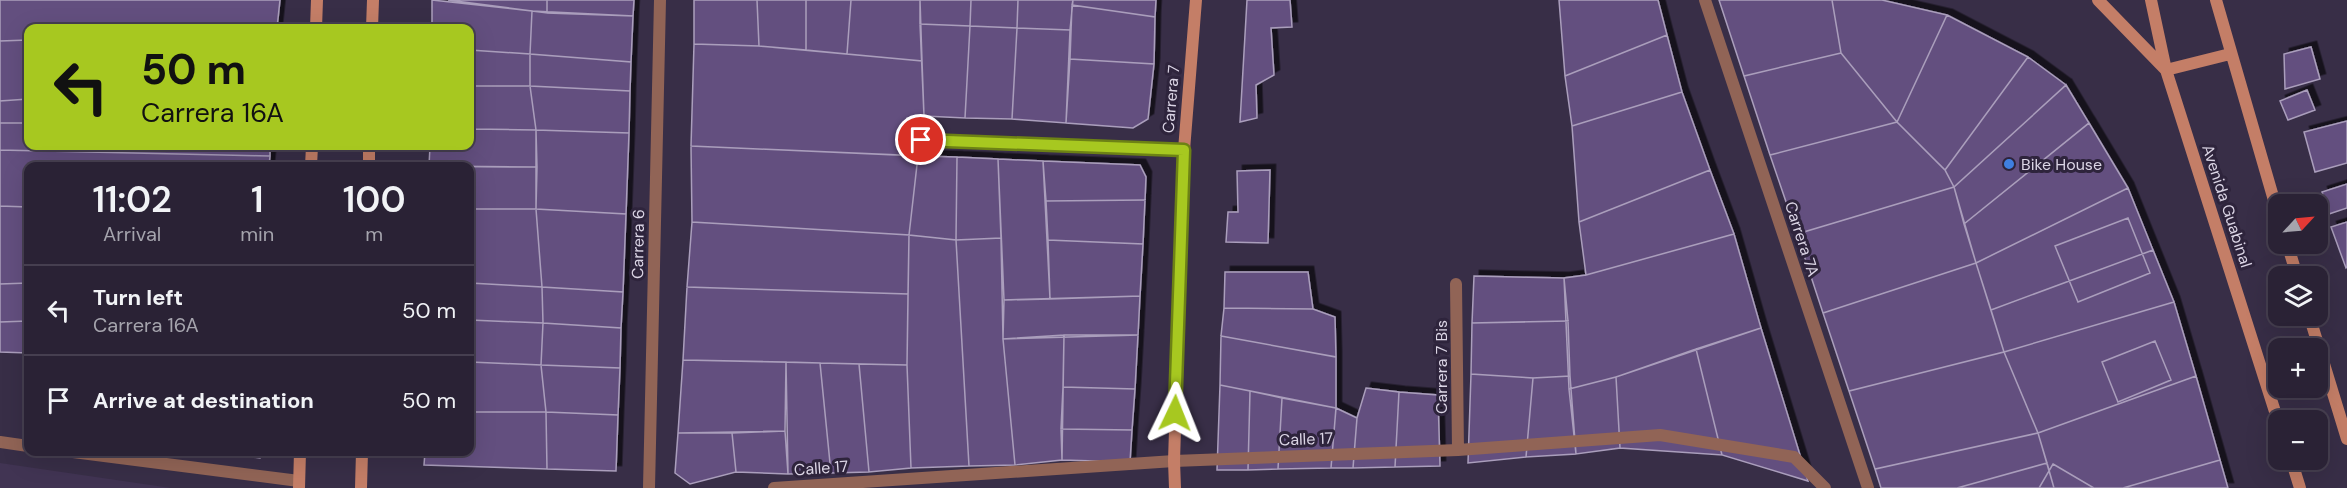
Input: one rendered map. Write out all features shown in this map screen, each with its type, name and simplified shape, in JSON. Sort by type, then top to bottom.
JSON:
[{"type":"main road","points":[[316,24],[317,0]]},
{"type":"main road","points":[[372,24],[373,0]]},
{"type":"main road","name":"Carrera 7","points":[[1175,488],[1184,150],[1196,0]]},
{"type":"main road","points":[[2098,0],[2166,70],[2230,54]]},
{"type":"main road","name":"Avenida Guabinal","points":[[2151,0],[2166,70],[2274,410]]},
{"type":"main road","points":[[2216,0],[2272,194]]},
{"type":"main road","points":[[2312,326],[2347,440]]},
{"type":"main road","points":[[299,484],[300,456]]},
{"type":"main road","points":[[361,488],[362,456]]},
{"type":"main road","points":[[2294,470],[2300,488]]},
{"type":"street","name":"Carrera 6","points":[[649,488],[660,0]]},
{"type":"street","name":"Carrera 7A","points":[[1705,0],[1868,488]]},
{"type":"street","points":[[921,140],[1184,150]]},
{"type":"street","name":"Carrera 7 Bis","points":[[1456,284],[1458,450]]},
{"type":"street","name":"Calle 17","points":[[774,488],[1174,461],[1458,450],[1660,435],[1794,457],[1825,488]]},
{"type":"street","points":[[0,442],[24,445]]},
{"type":"street","points":[[101,456],[299,484]]},
{"type":"shaded area","points":[[0,463],[171,488],[0,488]]},
{"type":"building","points":[[0,0],[280,0],[277,24],[24,24],[24,40],[0,41]]},
{"type":"building","points":[[432,0],[532,11],[530,54],[474,50],[474,24],[432,24]]},
{"type":"building","points":[[448,0],[547,0],[547,13],[532,11]]},
{"type":"building","points":[[547,0],[634,0],[633,16],[547,13]]},
{"type":"building","points":[[694,0],[757,0],[759,46],[694,44]]},
{"type":"building","points":[[757,0],[806,0],[806,50],[759,46]]},
{"type":"building","points":[[806,0],[851,0],[847,54],[806,50]]},
{"type":"building","points":[[851,0],[920,0],[922,61],[847,54]]},
{"type":"building","points":[[920,0],[971,0],[970,26],[920,24]]},
{"type":"building","points":[[971,0],[1018,0],[1017,28],[970,26]]},
{"type":"building","points":[[1018,0],[1073,0],[1070,30],[1017,28]]},
{"type":"building","points":[[1073,0],[1156,0],[1155,17],[1072,5]]},
{"type":"building","points":[[1247,0],[1290,0],[1292,27],[1271,28],[1274,75],[1256,85],[1257,118],[1240,122]]},
{"type":"building","points":[[1559,0],[1658,0],[1667,35],[1565,76]]},
{"type":"building","points":[[1719,0],[1832,0],[1841,53],[1744,76]]},
{"type":"building","points":[[1832,0],[1882,0],[1947,15],[1897,122],[1841,53]]},
{"type":"building","points":[[1072,5],[1155,17],[1154,64],[1070,59]]},
{"type":"building","points":[[532,11],[633,16],[631,62],[530,54]]},
{"type":"building","points":[[1947,15],[2028,57],[1945,170],[1897,122]]},
{"type":"building","points":[[920,24],[970,26],[965,118],[924,116]]},
{"type":"building","points":[[970,26],[1017,28],[1012,119],[965,118]]},
{"type":"building","points":[[1017,28],[1070,30],[1066,123],[1012,119]]},
{"type":"building","points":[[1667,35],[1682,92],[1572,126],[1565,76]]},
{"type":"building","points":[[24,40],[24,99],[0,101],[0,41]]},
{"type":"building","points":[[694,44],[759,46],[922,61],[924,116],[907,118],[901,155],[691,146]]},
{"type":"building","points":[[2311,47],[2320,79],[2285,89],[2284,54]]},
{"type":"building","points":[[474,50],[530,54],[530,86],[474,86]]},
{"type":"building","points":[[1841,53],[1897,122],[1770,155],[1744,76]]},
{"type":"building","points":[[530,54],[631,62],[630,91],[530,86]]},
{"type":"building","points":[[2028,57],[2066,85],[1954,187],[1945,170]]},
{"type":"building","points":[[1070,59],[1154,64],[1148,119],[1133,128],[1066,123]]},
{"type":"building","name":"Bike House","points":[[2066,85],[2089,123],[1964,224],[1954,187]]},
{"type":"building","name":"Bike House","points":[[2066,85],[2089,123],[1964,224],[1954,187]]},
{"type":"building","points":[[474,86],[530,86],[536,130],[474,129]]},
{"type":"building","points":[[530,86],[630,91],[629,133],[536,130]]},
{"type":"building","points":[[2307,90],[2315,110],[2288,120],[2280,101]]},
{"type":"building","points":[[1682,92],[1710,170],[1579,222],[1572,126]]},
{"type":"building","points":[[24,99],[24,123],[0,123],[0,101]]},
{"type":"building","points":[[2347,121],[2347,163],[2315,172],[2304,132]]},
{"type":"building","points":[[1897,122],[1945,170],[1954,187],[1797,234],[1770,155]]},
{"type":"building","points":[[0,123],[24,123],[24,150],[270,150],[270,156],[0,150]]},
{"type":"building","points":[[2089,123],[2128,188],[1976,263],[1964,224]]},
{"type":"building","points":[[474,129],[536,130],[537,167],[474,166],[474,162],[429,162],[430,150],[474,150]]},
{"type":"building","points":[[536,130],[629,133],[626,214],[536,209]]},
{"type":"building","points":[[691,146],[918,156],[909,235],[692,222]]},
{"type":"building","points":[[0,150],[270,156],[269,162],[24,162],[24,207],[0,206]]},
{"type":"building","points":[[918,156],[957,157],[956,240],[909,235]]},
{"type":"building","points":[[957,157],[998,159],[1001,238],[956,240]]},
{"type":"building","points":[[998,159],[1043,161],[1050,299],[1004,300]]},
{"type":"building","points":[[1043,161],[1140,165],[1146,177],[1145,200],[1046,201]]},
{"type":"building","points":[[474,167],[537,167],[536,209],[474,209]]},
{"type":"building","points":[[1270,170],[1268,243],[1226,242],[1228,212],[1238,212],[1237,171]]},
{"type":"building","points":[[1710,170],[1734,234],[1586,275],[1579,222]]},
{"type":"building","points":[[2347,184],[2347,208],[2329,214],[2328,194],[2322,192]]},
{"type":"building","points":[[1954,187],[1976,263],[1823,313],[1797,234]]},
{"type":"building","points":[[2128,188],[2153,250],[1991,310],[1976,263]]},
{"type":"building","points":[[1145,200],[1143,244],[1048,240],[1046,201]]},
{"type":"building","points":[[0,206],[24,207],[24,283],[0,284]]},
{"type":"building","points":[[474,209],[536,209],[542,287],[474,283]]},
{"type":"building","points":[[536,209],[626,214],[623,292],[542,287]]},
{"type":"building","points":[[2128,218],[2150,273],[2078,302],[2055,246]]},
{"type":"building","points":[[692,222],[909,235],[908,294],[687,287]]},
{"type":"building","points":[[2347,222],[2347,267],[2346,268],[2331,227]]},
{"type":"building","points":[[1734,234],[1761,328],[1616,377],[1569,389],[1564,278],[1586,275]]},
{"type":"building","points":[[909,235],[956,240],[969,466],[911,468],[907,365]]},
{"type":"building","points":[[1001,238],[1003,339],[1015,465],[969,466],[956,240]]},
{"type":"building","points":[[1048,240],[1143,244],[1140,296],[1050,299]]},
{"type":"building","points":[[2153,250],[2174,302],[2004,352],[1991,310]]},
{"type":"building","points":[[1976,263],[2004,352],[1849,391],[1823,313]]},
{"type":"building","points":[[1225,272],[1308,272],[1313,309],[1224,308]]},
{"type":"building","points":[[1474,276],[1564,278],[1568,321],[1472,323]]},
{"type":"building","points":[[24,283],[24,321],[0,322],[0,284]]},
{"type":"building","points":[[474,283],[542,287],[543,323],[474,320]]},
{"type":"building","points":[[542,287],[623,292],[621,328],[543,323]]},
{"type":"building","points":[[687,287],[908,294],[907,365],[683,360]]},
{"type":"building","points":[[1140,296],[1138,335],[1003,339],[1004,300]]},
{"type":"building","points":[[2174,302],[2196,376],[2038,433],[2004,352]]},
{"type":"building","points":[[1224,308],[1313,309],[1335,317],[1336,357],[1221,336]]},
{"type":"building","points":[[474,320],[543,323],[541,365],[474,362]]},
{"type":"building","points":[[24,321],[24,353],[0,352],[0,322]]},
{"type":"building","points":[[1568,321],[1570,376],[1533,378],[1471,374],[1472,323]]},
{"type":"building","points":[[543,323],[621,328],[620,368],[541,365]]},
{"type":"building","points":[[1761,328],[1808,481],[1722,455],[1696,349]]},
{"type":"building","points":[[1064,335],[1138,335],[1135,389],[1063,387]]},
{"type":"building","points":[[1064,335],[1062,460],[1015,465],[1003,339]]},
{"type":"building","points":[[1221,336],[1336,357],[1336,408],[1220,385]]},
{"type":"building","points":[[2155,341],[2171,380],[2118,402],[2102,362]]},
{"type":"building","points":[[1696,349],[1722,455],[1620,448],[1616,377]]},
{"type":"building","points":[[2004,352],[2038,433],[1875,469],[1849,391]]},
{"type":"building","points":[[683,360],[786,362],[785,431],[678,433]]},
{"type":"building","points":[[474,362],[541,365],[546,412],[474,412]]},
{"type":"building","points":[[786,362],[820,363],[831,473],[788,474]]},
{"type":"building","points":[[820,363],[859,364],[869,472],[831,473]]},
{"type":"building","points":[[859,364],[907,365],[911,468],[869,472]]},
{"type":"building","points":[[541,365],[620,368],[618,415],[546,412]]},
{"type":"building","points":[[1471,374],[1533,378],[1526,457],[1468,463]]},
{"type":"building","points":[[1570,376],[1576,454],[1526,457],[1533,378]]},
{"type":"building","points":[[2196,376],[2220,460],[2123,488],[2054,488],[2038,433]]},
{"type":"building","points":[[1616,377],[1620,448],[1576,454],[1569,389]]},
{"type":"building","points":[[1220,385],[1250,391],[1248,470],[1217,470]]},
{"type":"building","points":[[1063,387],[1135,389],[1132,430],[1061,429]]},
{"type":"building","points":[[1366,388],[1399,392],[1395,467],[1353,468],[1357,418]]},
{"type":"building","points":[[1250,391],[1282,398],[1278,469],[1248,470]]},
{"type":"building","points":[[1399,392],[1438,395],[1440,466],[1395,467]]},
{"type":"building","points":[[1282,398],[1336,408],[1331,468],[1278,469]]},
{"type":"building","points":[[1336,408],[1357,418],[1353,468],[1331,468]]},
{"type":"building","points":[[474,412],[546,412],[547,469],[424,465],[425,456],[474,456]]},
{"type":"building","points":[[546,412],[618,415],[616,471],[547,469]]},
{"type":"building","points":[[1061,429],[1132,430],[1130,462],[1062,460]]},
{"type":"building","points":[[785,431],[788,474],[736,472],[732,433]]},
{"type":"building","points":[[678,433],[732,433],[736,472],[690,484],[675,473]]},
{"type":"building","points":[[2038,433],[2047,463],[1957,488],[1881,488],[1875,469]]},
{"type":"building","points":[[2220,460],[2228,488],[2123,488]]},
{"type":"building","points":[[2047,463],[2054,488],[1957,488]]},
{"type":"building","points":[[2053,464],[2094,488],[2039,488]]},
{"type":"place","name":"Bike House","points":[[2009,164]]},
{"type":"route","points":[[921,140],[1184,150],[1175,413]]}]
